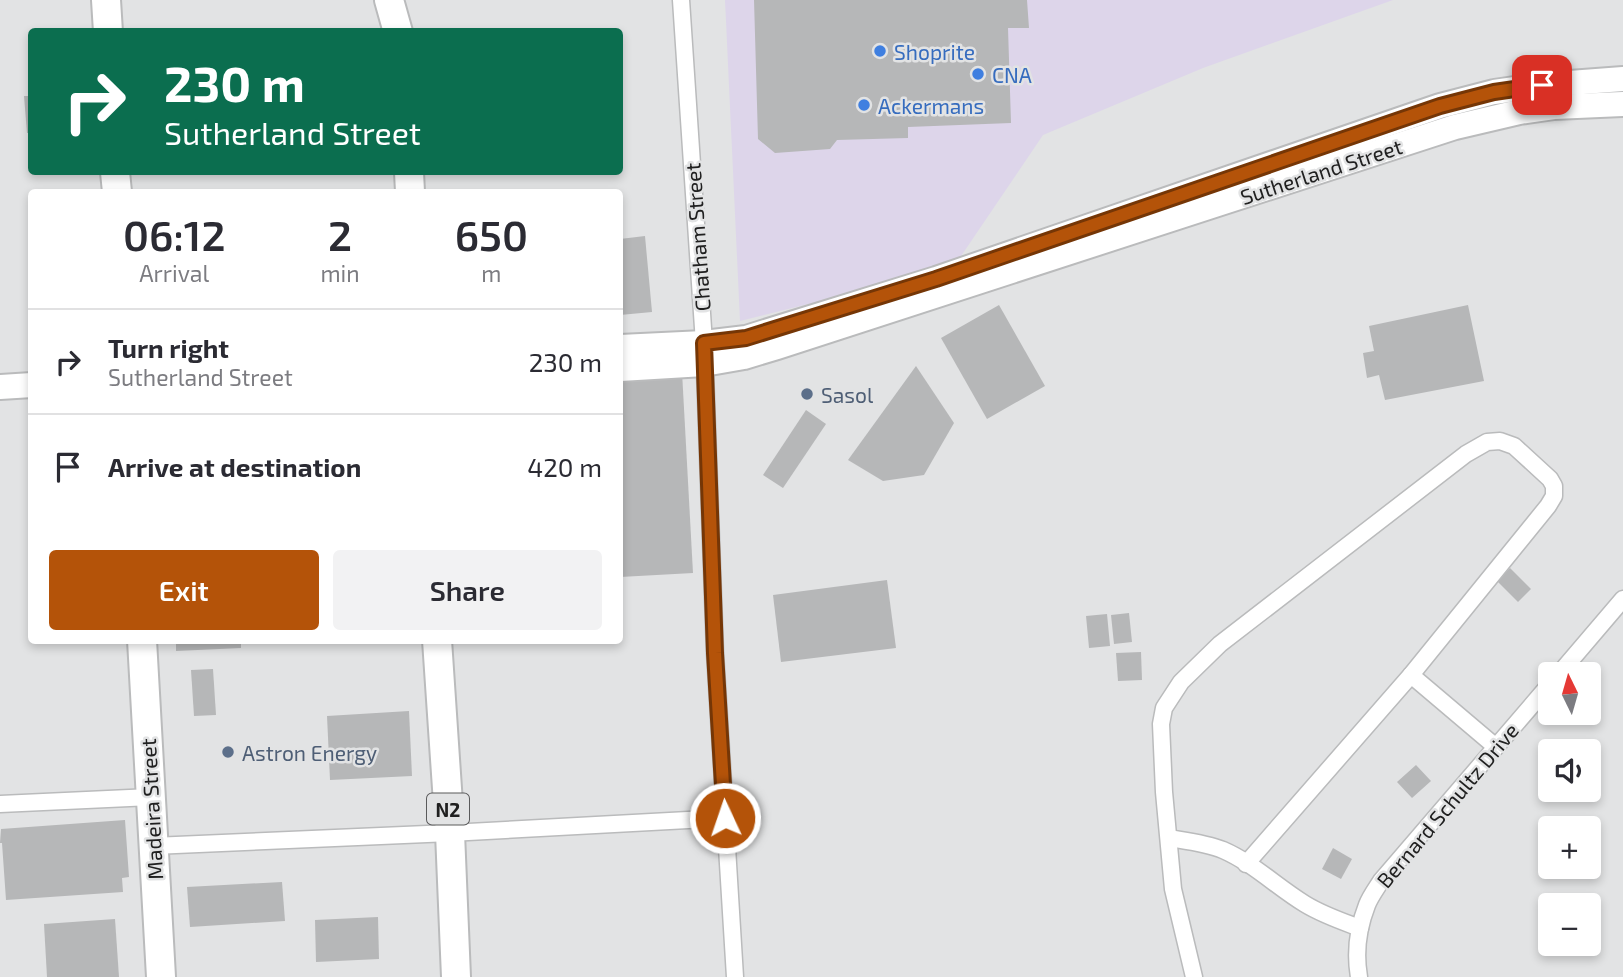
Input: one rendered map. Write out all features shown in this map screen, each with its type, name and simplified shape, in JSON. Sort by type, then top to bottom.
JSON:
[{"type":"highway","points":[[106,0],[108,28]]},
{"type":"highway","points":[[389,0],[397,28]]},
{"type":"highway","name":"Madeira Street","points":[[142,644],[161,977]]},
{"type":"highway","name":"N2","points":[[437,644],[456,977]]},
{"type":"main road","name":"Sutherland Street","points":[[623,368],[704,354],[746,338],[936,279],[1440,106],[1494,92],[1542,85],[1623,79]]},
{"type":"main road","name":"Sutherland Street","points":[[623,347],[744,357],[1455,127],[1531,110],[1623,104]]},
{"type":"main road","points":[[0,387],[28,385]]},
{"type":"street","name":"Chatham Street","points":[[681,0],[704,354],[715,653],[735,977]]},
{"type":"street","points":[[1194,977],[1173,888],[1164,792],[1161,724],[1164,708],[1181,682],[1220,644],[1466,454],[1487,442],[1500,441],[1514,446],[1550,479],[1554,486],[1554,496],[1535,524],[1411,676],[1246,864]]},
{"type":"street","points":[[1569,662],[1623,599]]},
{"type":"street","points":[[1411,676],[1496,747]]},
{"type":"street","name":"Bernard Schultz Drive","points":[[1359,977],[1357,950],[1360,928],[1367,904],[1381,881],[1538,698]]},
{"type":"street","points":[[0,804],[150,797]]},
{"type":"street","points":[[153,846],[725,818]]},
{"type":"street","points":[[1169,838],[1224,850],[1314,909],[1360,928]]},
{"type":"shaded area","points":[[725,0],[1393,0],[1203,68],[1043,135],[955,265],[740,321]]},
{"type":"building","points":[[754,0],[1027,0],[1029,28],[1008,28],[1011,123],[908,127],[908,138],[837,140],[830,149],[775,153],[758,139]]},
{"type":"building","points":[[24,96],[28,96],[27,133]]},
{"type":"building","points":[[645,236],[652,312],[623,315],[623,239]]},
{"type":"building","points":[[999,305],[1045,386],[987,419],[941,338]]},
{"type":"building","points":[[1468,305],[1484,381],[1385,400],[1379,375],[1367,378],[1363,353],[1374,351],[1369,326]]},
{"type":"building","points":[[916,366],[954,423],[924,475],[883,481],[848,460]]},
{"type":"building","points":[[682,372],[693,573],[623,577],[623,375]]},
{"type":"building","points":[[806,410],[826,424],[783,488],[763,475]]},
{"type":"building","points":[[1510,568],[1531,589],[1518,602],[1497,581]]},
{"type":"building","points":[[887,580],[896,648],[781,662],[773,595]]},
{"type":"building","points":[[1129,613],[1132,642],[1114,644],[1111,615]]},
{"type":"building","points":[[1107,614],[1110,646],[1089,648],[1086,616]]},
{"type":"building","points":[[176,644],[241,644],[241,648],[176,651]]},
{"type":"building","points":[[1141,652],[1142,680],[1118,681],[1116,653]]},
{"type":"building","points":[[213,669],[216,715],[194,716],[191,670]]},
{"type":"building","points":[[409,711],[412,776],[330,780],[327,716]]},
{"type":"building","points":[[1416,765],[1431,781],[1412,798],[1397,782]]},
{"type":"building","points":[[125,820],[129,877],[122,878],[123,892],[6,900],[1,829]]},
{"type":"building","points":[[1333,848],[1352,859],[1341,879],[1322,869]]},
{"type":"building","points":[[282,882],[285,921],[190,927],[187,887]]},
{"type":"building","points":[[378,917],[379,959],[316,962],[315,920]]},
{"type":"building","points":[[115,919],[119,977],[47,977],[44,924]]},
{"type":"place","name":"Shoprite","points":[[880,51]]},
{"type":"place","name":"CNA","points":[[978,74]]},
{"type":"place","name":"Ackermans","points":[[864,105]]},
{"type":"place","name":"Sasol","points":[[807,394]]},
{"type":"place","name":"Astron Energy","points":[[228,752]]},
{"type":"route","points":[[725,818],[715,653],[704,343],[746,338],[936,279],[1440,106],[1494,92],[1542,85]]}]
